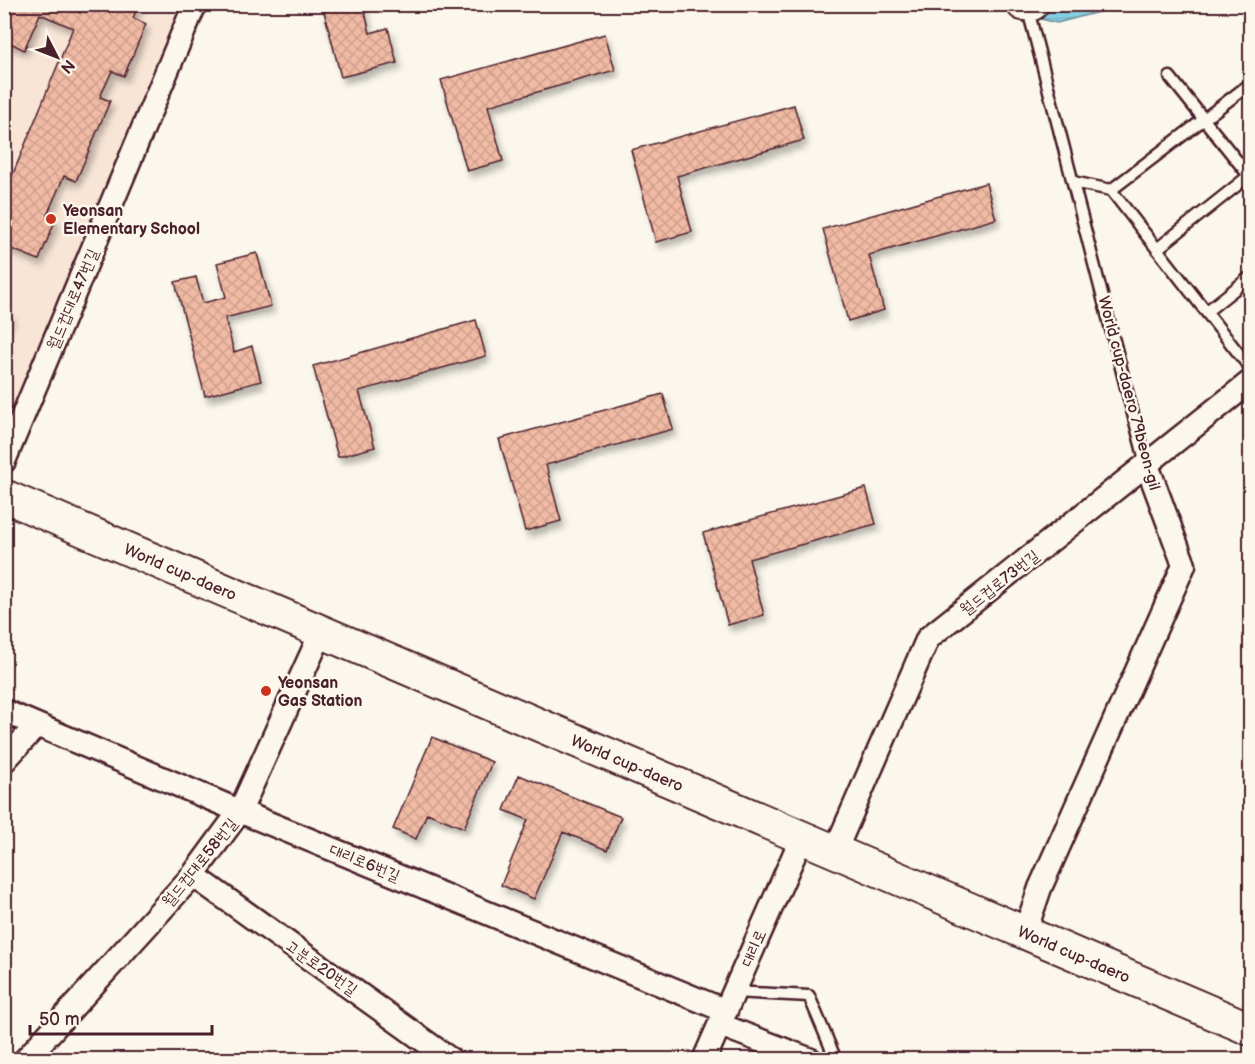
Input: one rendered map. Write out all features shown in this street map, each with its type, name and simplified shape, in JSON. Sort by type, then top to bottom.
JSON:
[{"type":"main road","name":"World cup-daero","points":[[4,496],[1251,1029]]},
{"type":"street","name":"월드컵대로47번길","points":[[4,461],[195,4]]},
{"type":"street","name":"월드컵로73번길","points":[[835,851],[928,638],[1251,382]]},
{"type":"street","name":"World cup-daero 79beon-gil","points":[[1025,932],[1040,888],[1184,565],[1146,465]]},
{"type":"street","name":"월드컵대로58번길","points":[[25,1059],[193,875],[240,811],[322,631]]},
{"type":"street","name":"대리로6번길","points":[[4,711],[240,811],[726,1009],[811,1059]]},
{"type":"street","points":[[4,761],[37,725]]},
{"type":"street","name":"대리로","points":[[704,1059],[802,837]]},
{"type":"street","name":"고분로20번길","points":[[193,875],[451,1059]]},
{"type":"lane","name":"World cup-daero 79beon-gil","points":[[1027,5],[1146,465]]},
{"type":"lane","points":[[1157,249],[1250,176],[1170,77]]},
{"type":"lane","points":[[1111,190],[1251,84]]},
{"type":"lane","points":[[1073,182],[1111,190],[1251,368]]},
{"type":"lane","points":[[1206,312],[1251,277]]},
{"type":"lane","points":[[726,1009],[809,996],[836,1059]]},
{"type":"shaded area","name":"Yeonsan Elementary School","points":[[5,5],[191,5],[5,433]]},
{"type":"water","points":[[985,5],[1125,5],[1057,23]]},
{"type":"building","points":[[4,4],[60,4],[80,13],[83,4],[139,4],[133,18],[146,24],[124,76],[112,71],[100,97],[110,101],[76,181],[64,176],[47,215],[56,219],[39,260],[4,246],[4,179],[10,181],[73,28],[40,14],[24,50],[9,42],[4,52]]},
{"type":"building","points":[[322,4],[363,4],[370,33],[388,28],[397,63],[341,77]]},
{"type":"building","points":[[605,34],[615,70],[488,106],[503,161],[467,171],[441,80]]},
{"type":"building","points":[[794,105],[804,140],[677,176],[692,232],[656,242],[631,150]]},
{"type":"building","points":[[986,183],[996,219],[869,255],[884,310],[848,321],[823,229]]},
{"type":"building","points":[[257,253],[271,306],[225,318],[234,352],[252,346],[261,381],[205,396],[175,282],[196,277],[203,303],[226,297],[217,263]]},
{"type":"building","points":[[4,312],[11,315],[4,330]]},
{"type":"building","points":[[476,320],[486,356],[359,391],[375,447],[338,457],[313,366]]},
{"type":"building","points":[[663,394],[673,429],[546,465],[561,521],[525,531],[499,439]]},
{"type":"building","points":[[866,488],[876,524],[749,559],[764,615],[728,625],[703,533]]},
{"type":"building","points":[[432,737],[492,762],[464,828],[427,813],[416,839],[393,829]]},
{"type":"building","points":[[519,775],[621,817],[607,850],[563,832],[534,899],[501,885],[528,820],[504,810]]},
{"type":"place","name":"Yeonsan Elementary School","points":[[51,219]]},
{"type":"place","name":"Yeonsan Gas Station","points":[[266,691]]}]
